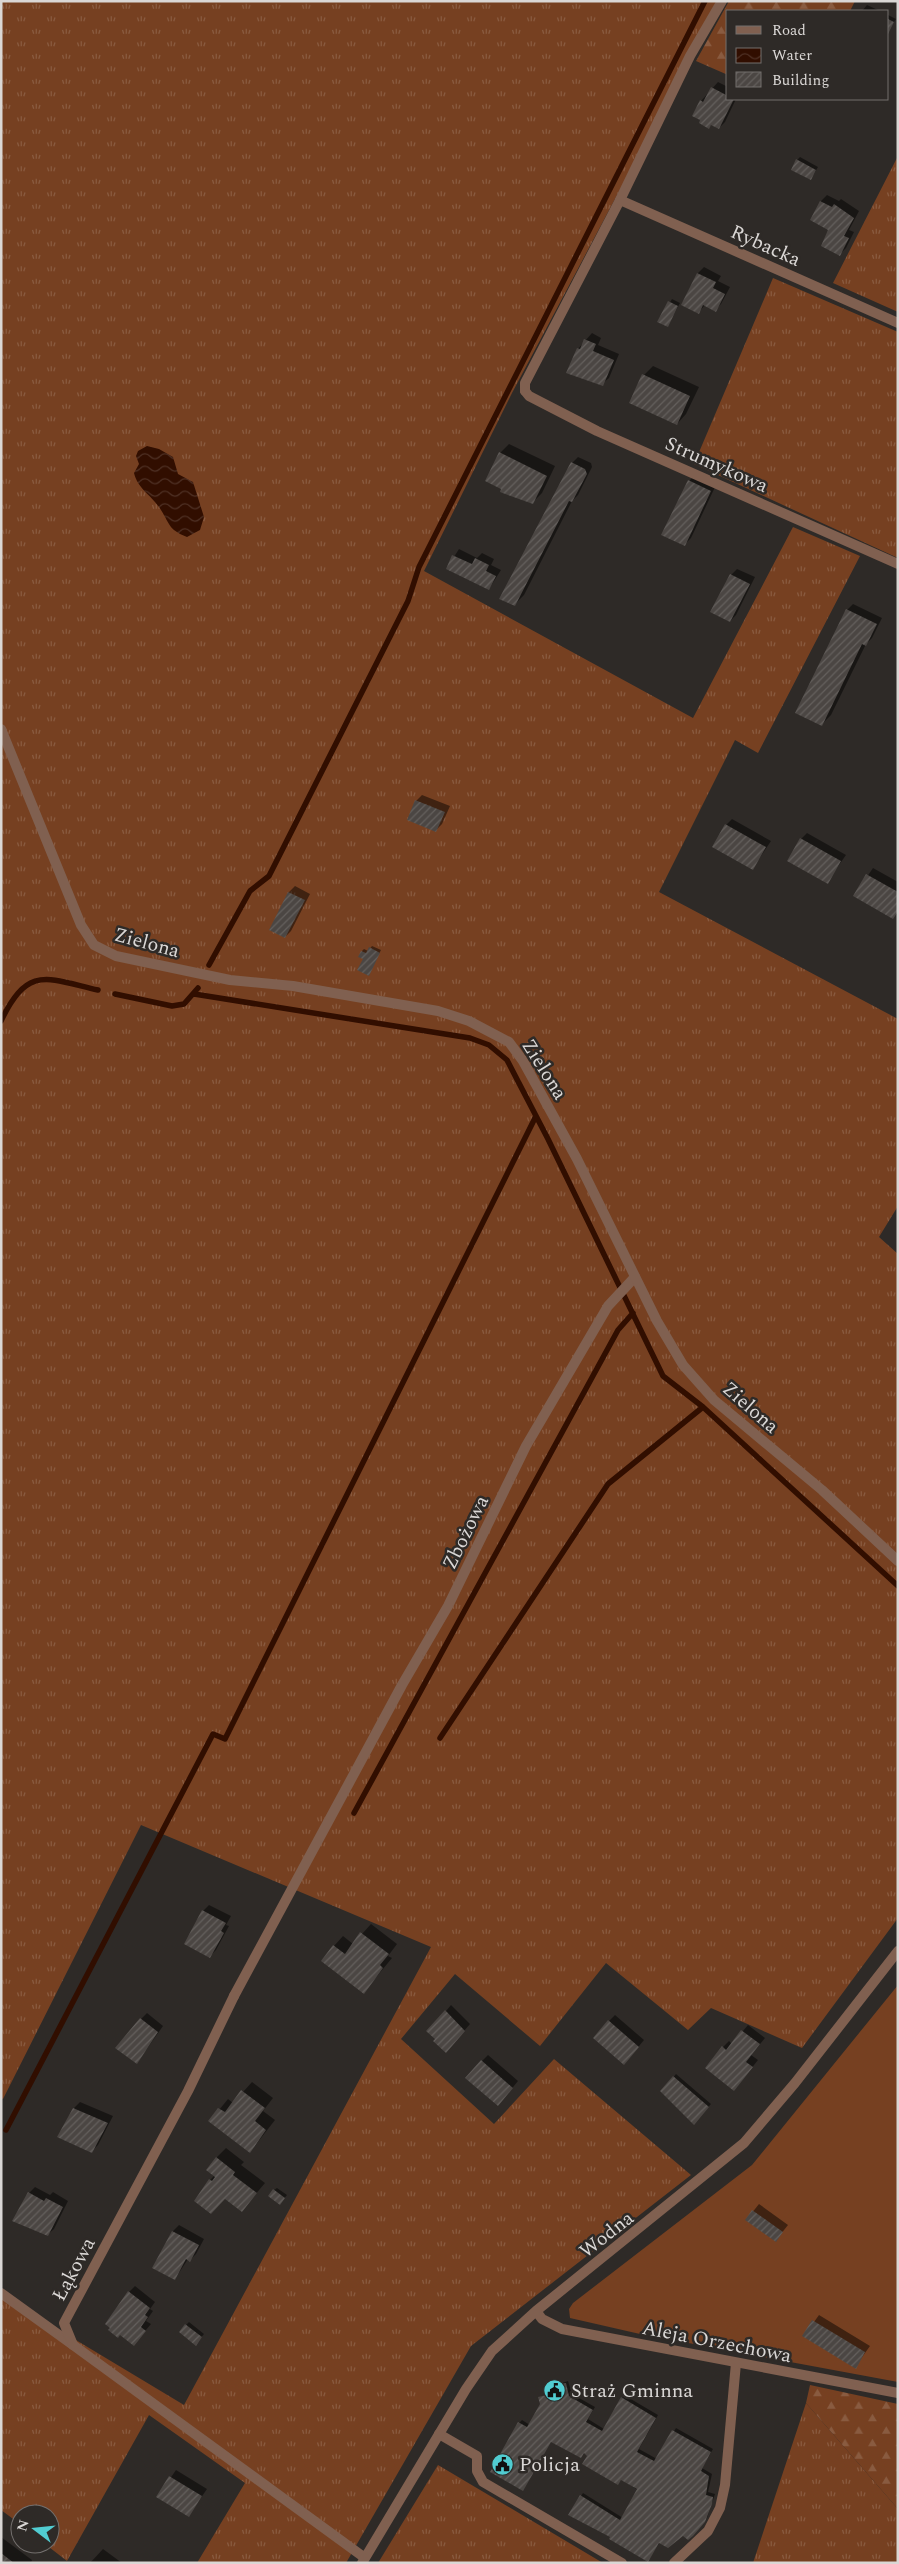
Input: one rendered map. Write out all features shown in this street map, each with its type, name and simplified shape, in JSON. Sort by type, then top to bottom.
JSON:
[{"type":"street","points":[[620,200],[690,56],[722,1]]},
{"type":"street","name":"Rybacka","points":[[620,200],[898,322]]},
{"type":"street","name":"Strumykowa","points":[[620,200],[525,383],[529,396],[597,430],[898,564]]},
{"type":"street","name":"Zielona","points":[[1,728],[81,925],[94,945],[116,956],[230,980],[293,986],[438,1011],[469,1021],[509,1042],[523,1061],[577,1159],[657,1321],[683,1365],[714,1400],[822,1490],[898,1561]]},
{"type":"street","name":"Zbożowa","points":[[234,1996],[448,1606],[526,1446],[608,1306],[635,1277]]},
{"type":"street","name":"Wodna","points":[[364,2560],[466,2389],[492,2351],[536,2311],[744,2144],[796,2083],[898,1951]]},
{"type":"street","name":"Łąkowa","points":[[73,2345],[64,2323],[188,2091],[234,1996]]},
{"type":"street","points":[[1,2293],[364,2560]]},
{"type":"street","name":"Aleja Orzechowa","points":[[536,2311],[542,2319],[562,2328],[898,2393]]},
{"type":"street","points":[[674,2563],[708,2531],[720,2508],[725,2485],[736,2363]]},
{"type":"street","points":[[439,2434],[476,2456],[477,2471],[483,2482],[622,2563]]},
{"type":"green space","points":[[1,1],[720,1],[512,393],[424,571],[693,718],[793,527],[860,556],[758,753],[735,740],[659,892],[898,1019],[898,1206],[879,1237],[898,1254],[898,1918],[802,2048],[711,2008],[688,2030],[606,1963],[540,2046],[455,1974],[401,2039],[494,2124],[554,2059],[691,2175],[471,2346],[346,2563],[197,2563],[245,2483],[149,2415],[67,2561],[58,2554],[60,2554],[60,2504],[10,2504],[10,2517],[1,2510],[1,2295],[184,2405],[431,1947],[141,1825],[3,2099],[1,2098]]},
{"type":"green space","points":[[729,1],[855,1],[850,10],[726,10],[726,74],[696,61]]},
{"type":"green space","points":[[898,156],[898,312],[833,283]]},
{"type":"green space","points":[[773,278],[898,332],[898,558],[694,464]]},
{"type":"green space","points":[[898,1985],[898,2382],[640,2334],[570,2318],[569,2309],[573,2303],[752,2165]]},
{"type":"green space","points":[[810,2385],[898,2404],[898,2509],[806,2403]]},
{"type":"green space","points":[[806,2403],[898,2509],[898,2563],[753,2563]]},
{"type":"green space","points":[[438,2465],[603,2563],[378,2563]]},
{"type":"water","points":[[147,446],[159,449],[173,457],[178,474],[193,482],[204,517],[200,530],[187,537],[172,528],[156,502],[136,479],[134,473],[139,464],[136,456],[138,451]]},
{"type":"building","points":[[889,20],[894,22],[889,32]]},
{"type":"building","points":[[711,87],[726,95],[726,100],[734,100],[719,129],[711,125],[709,129],[699,123],[700,120],[692,116],[700,100],[703,102]]},
{"type":"building","points":[[796,159],[816,170],[811,180],[791,170]]},
{"type":"building","points":[[820,201],[832,207],[834,204],[854,218],[844,236],[849,238],[840,256],[821,246],[828,230],[810,220]]},
{"type":"building","points":[[697,273],[716,282],[713,288],[725,294],[716,312],[703,305],[699,314],[681,305]]},
{"type":"building","points":[[668,301],[678,306],[668,327],[657,322]]},
{"type":"building","points":[[584,339],[596,344],[593,351],[614,360],[603,386],[566,373],[577,348],[580,349]]},
{"type":"building","points":[[642,374],[690,396],[677,425],[629,403]]},
{"type":"building","points":[[499,452],[547,476],[533,504],[500,492],[501,489],[485,481]]},
{"type":"building","points":[[571,462],[585,469],[587,474],[572,502],[569,501],[515,606],[499,599]]},
{"type":"building","points":[[688,480],[711,491],[685,546],[661,535]]},
{"type":"building","points":[[452,555],[472,564],[475,558],[489,565],[486,571],[496,576],[489,590],[446,569]]},
{"type":"building","points":[[730,574],[750,584],[730,622],[710,612]]},
{"type":"building","points":[[846,609],[877,624],[866,646],[862,644],[822,726],[795,713]]},
{"type":"building","points":[[415,800],[445,812],[436,832],[407,820]]},
{"type":"building","points":[[725,824],[766,847],[753,870],[712,847]]},
{"type":"building","points":[[800,838],[841,861],[828,884],[787,861]]},
{"type":"building","points":[[866,874],[898,892],[898,912],[893,919],[853,896]]},
{"type":"building","points":[[288,892],[305,900],[285,938],[269,930]]},
{"type":"building","points":[[369,947],[380,953],[369,976],[357,970],[363,959],[358,957],[361,951],[366,953]]},
{"type":"building","points":[[202,1910],[226,1923],[221,1931],[224,1933],[210,1958],[184,1944]]},
{"type":"building","points":[[360,1932],[389,1954],[380,1965],[383,1968],[364,1994],[321,1961],[333,1945],[345,1954]]},
{"type":"building","points":[[445,2010],[465,2031],[446,2053],[433,2041],[435,2039],[426,2031]]},
{"type":"building","points":[[140,2018],[158,2032],[137,2064],[115,2048]]},
{"type":"building","points":[[608,2020],[639,2047],[624,2065],[593,2038]]},
{"type":"building","points":[[741,2030],[760,2044],[746,2062],[753,2067],[734,2091],[705,2068],[722,2046],[726,2050]]},
{"type":"building","points":[[481,2060],[513,2088],[498,2106],[465,2078]]},
{"type":"building","points":[[673,2076],[709,2107],[694,2125],[660,2091]]},
{"type":"building","points":[[241,2090],[265,2108],[255,2121],[266,2130],[250,2153],[208,2121],[218,2108],[225,2112]]},
{"type":"building","points":[[73,2108],[108,2123],[92,2153],[57,2137]]},
{"type":"building","points":[[216,2157],[235,2172],[233,2175],[257,2193],[242,2212],[225,2199],[211,2214],[194,2201],[209,2179],[212,2181],[215,2177],[206,2170]]},
{"type":"building","points":[[273,2189],[285,2198],[280,2205],[268,2196]]},
{"type":"building","points":[[28,2192],[44,2201],[46,2198],[63,2207],[48,2236],[12,2221]]},
{"type":"building","points":[[752,2210],[783,2232],[776,2242],[745,2220]]},
{"type":"building","points":[[172,2231],[199,2245],[190,2262],[186,2259],[175,2280],[152,2268]]},
{"type":"building","points":[[128,2291],[150,2308],[145,2315],[148,2317],[141,2327],[146,2331],[134,2346],[120,2335],[118,2338],[108,2330],[110,2328],[105,2324]]},
{"type":"building","points":[[812,2320],[865,2352],[856,2369],[802,2336]]},
{"type":"building","points":[[185,2324],[202,2337],[196,2346],[179,2332]]},
{"type":"building","points":[[566,2383],[569,2396],[593,2410],[586,2422],[602,2431],[621,2397],[656,2418],[637,2452],[654,2461],[672,2430],[711,2452],[701,2471],[709,2476],[706,2495],[713,2497],[712,2504],[705,2522],[693,2536],[688,2540],[683,2536],[668,2548],[659,2543],[648,2562],[609,2539],[610,2537],[568,2515],[580,2495],[620,2520],[637,2489],[621,2480],[618,2485],[582,2464],[587,2456],[584,2453],[581,2458],[551,2442],[523,2491],[490,2472],[518,2422],[527,2427],[540,2404],[538,2397],[547,2395],[545,2388]]},
{"type":"building","points":[[169,2476],[202,2496],[189,2517],[156,2497]]},
{"type":"building","points":[[1,2553],[14,2563],[1,2563]]},
{"type":"waterway","points":[[209,965],[250,891],[269,876],[408,601],[419,567],[705,1]]},
{"type":"waterway","points":[[1,1021],[20,991],[30,983],[40,980],[52,980],[98,990]]},
{"type":"waterway","points":[[115,994],[172,1006],[184,1004],[198,988]]},
{"type":"waterway","points":[[194,994],[470,1038],[489,1045],[507,1060],[548,1139],[663,1376],[703,1407],[898,1586]]},
{"type":"waterway","points":[[6,2130],[213,1734],[225,1739],[536,1116]]},
{"type":"waterway","points":[[354,1813],[618,1330],[633,1313]]},
{"type":"waterway","points":[[440,1738],[608,1484],[703,1407]]},
{"type":"place","name":"Straż Gminna","points":[[555,2390]]},
{"type":"place","name":"Policja","points":[[503,2464]]}]
